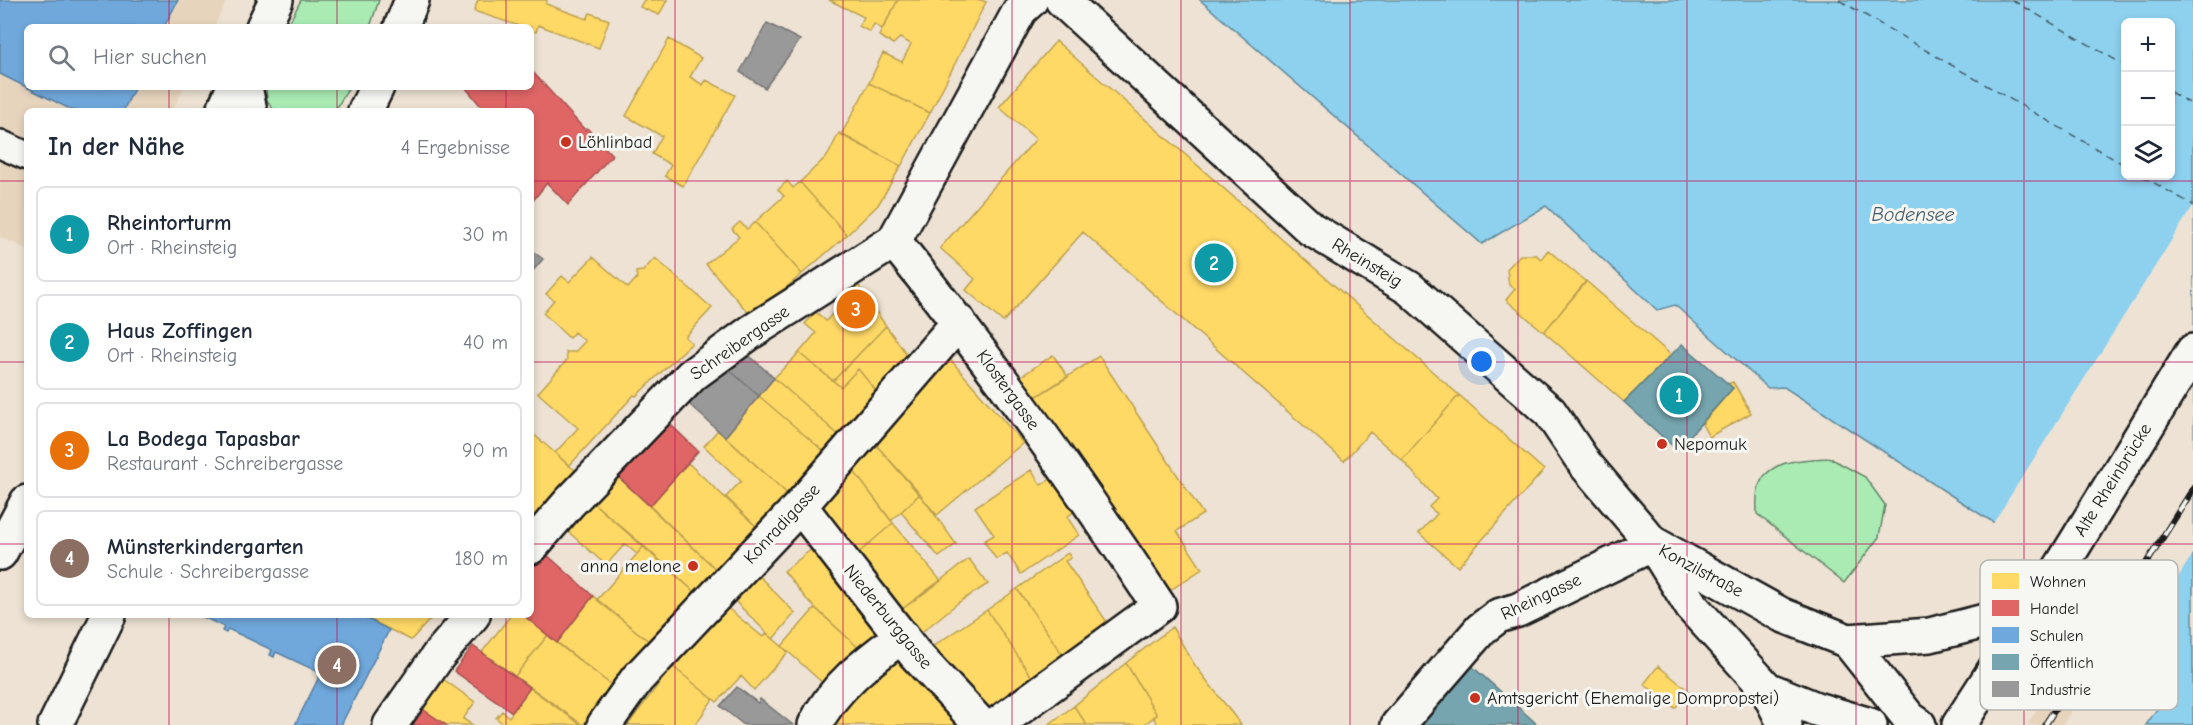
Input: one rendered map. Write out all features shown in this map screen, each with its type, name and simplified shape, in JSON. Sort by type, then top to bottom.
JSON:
[{"type":"street","points":[[264,24],[276,0]]},
{"type":"street","points":[[402,24],[412,0]]},
{"type":"street","points":[[894,241],[1020,10],[1031,0]]},
{"type":"street","name":"Rheinsteig","points":[[1062,0],[1311,229],[1409,288],[1550,412],[1585,464],[1653,544]]},
{"type":"street","points":[[224,108],[233,90]]},
{"type":"street","points":[[245,90],[249,108]]},
{"type":"street","points":[[0,144],[24,155]]},
{"type":"street","name":"Klostergasse","points":[[894,241],[959,322],[1104,522],[1159,606],[996,725]]},
{"type":"street","name":"Schreibergasse","points":[[534,543],[569,502],[692,375],[751,332],[894,241]]},
{"type":"street","name":"Konradigasse","points":[[604,725],[637,679],[800,506],[959,322]]},
{"type":"street","name":"Alte Rheinbrücke","points":[[2065,560],[2193,351]]},
{"type":"street","name":"Niederburggasse","points":[[800,506],[902,636],[981,725]]},
{"type":"street","points":[[0,553],[24,508]]},
{"type":"street","name":"Rheingasse","points":[[1398,725],[1481,629],[1498,616],[1518,610],[1653,544]]},
{"type":"street","name":"Konzilstraße","points":[[1653,544],[1782,615],[1848,641],[1930,635],[1980,622]]},
{"type":"street","name":"Konzilstraße","points":[[1653,544],[1692,607],[1767,689],[1785,725]]},
{"type":"street","points":[[55,725],[108,618]]},
{"type":"street","points":[[390,725],[438,656],[470,618]]},
{"type":"street","points":[[814,725],[825,702],[869,660],[902,636]]},
{"type":"street","name":"Konzilstraße","points":[[1848,641],[1910,718],[1919,725]]},
{"type":"street","name":"Konzilstraße","points":[[1767,689],[1816,709],[1870,725]]},
{"type":"street","points":[[1959,725],[1980,692]]},
{"type":"shaded area","points":[[0,0],[227,0],[215,24],[24,24],[24,90],[182,90],[174,108],[24,108],[24,248],[0,237]]},
{"type":"shaded area","points":[[2037,710],[2071,710],[2063,725],[2027,725]]},
{"type":"green space","points":[[301,0],[379,0],[371,24],[289,24]]},
{"type":"green space","points":[[266,90],[347,90],[337,108],[272,108],[267,100]]},
{"type":"green space","points":[[1830,458],[1865,477],[1885,505],[1879,537],[1844,583],[1757,514],[1758,490],[1768,472],[1798,460]]},
{"type":"water","name":"Bodensee","points":[[1200,0],[2193,0],[2193,725],[2146,725],[2156,710],[2178,710],[2178,560],[2057,560],[1983,516],[1784,387],[1768,388],[1675,305],[1657,310],[1546,206],[1482,244]]},
{"type":"pier","points":[[2193,206],[2193,554],[2178,577],[2178,560],[2051,560],[1992,525]]},
{"type":"building: Wohnen","points":[[478,0],[547,0],[546,4],[587,19],[590,13],[609,20],[599,48],[538,25],[536,32],[534,24],[513,24],[474,11]]},
{"type":"building: Wohnen","points":[[644,0],[667,0],[659,15],[640,7]]},
{"type":"building: Wohnen","points":[[829,0],[898,0],[882,29],[874,24],[870,32],[859,26],[864,17]]},
{"type":"building: Wohnen","points":[[898,0],[981,0],[986,2],[930,113],[869,83],[883,53],[902,62],[911,44],[900,38],[893,44],[879,36]]},
{"type":"building: Wohnen","points":[[669,39],[701,58],[690,77],[703,85],[706,80],[735,95],[683,186],[665,176],[671,165],[652,154],[662,136],[626,116]]},
{"type":"building: Wohnen","points":[[1056,41],[1459,395],[1402,460],[1370,432],[1344,461],[1083,232],[1003,322],[966,290],[975,279],[940,248],[1036,139],[999,107]]},
{"type":"building: Wohnen","points":[[869,83],[930,113],[901,166],[841,135]]},
{"type":"building: Wohnen","points":[[839,133],[901,166],[878,205],[847,235],[800,182],[828,155]]},
{"type":"building: Wohnen","points":[[787,181],[793,188],[800,182],[847,235],[802,274],[755,222],[784,196],[778,190]]},
{"type":"building: Wohnen","points":[[740,222],[747,229],[755,222],[802,274],[752,317],[706,264],[739,237],[732,229]]},
{"type":"building: Wohnen","points":[[1548,250],[1586,282],[1544,332],[1506,300],[1515,289],[1509,285],[1507,269],[1520,255],[1536,255],[1541,259]]},
{"type":"building: Wohnen","points":[[593,257],[628,288],[637,278],[636,272],[643,271],[655,258],[712,308],[685,337],[692,343],[636,396],[634,395],[569,466],[555,453],[578,428],[538,393],[567,360],[566,352],[575,352],[585,341],[574,332],[569,338],[543,313],[554,300],[546,294],[562,276],[569,282]]},
{"type":"building: Wohnen","points":[[1586,281],[1671,355],[1624,402],[1544,332]]},
{"type":"building: Wohnen","points":[[858,285],[886,326],[833,381],[799,353],[816,333],[805,324],[816,312],[826,321]]},
{"type":"building: Wohnen","points":[[886,326],[913,363],[881,397],[858,369],[841,387],[833,381]]},
{"type":"building: Wohnen","points":[[799,353],[841,387],[858,369],[881,397],[842,438],[774,378]]},
{"type":"building: Wohnen","points":[[1053,355],[1068,377],[1034,398],[1020,377]]},
{"type":"building: Wohnen","points":[[1099,356],[1203,514],[1177,531],[1202,569],[1163,595],[1034,398]]},
{"type":"building: Wohnen","points":[[948,357],[1023,443],[937,515],[870,438]]},
{"type":"building: Wohnen","points":[[774,378],[842,438],[828,455],[759,396]]},
{"type":"building: Wohnen","points":[[1733,382],[1751,413],[1709,437],[1702,424],[1733,388],[1728,384]]},
{"type":"building: Wohnen","points":[[1459,395],[1544,470],[1458,567],[1419,533],[1437,514],[1429,507],[1437,499],[1402,460]]},
{"type":"building: Wohnen","points":[[759,396],[828,455],[793,499],[725,437]]},
{"type":"building: Wohnen","points":[[718,430],[793,499],[761,531],[726,497],[741,481],[704,446]]},
{"type":"building: Wohnen","points":[[534,435],[579,474],[534,520]]},
{"type":"building: Wohnen","points":[[870,438],[920,494],[891,521],[853,470]]},
{"type":"building: Wohnen","points":[[688,463],[761,531],[721,574],[650,506]]},
{"type":"building: Wohnen","points":[[853,470],[893,523],[856,555],[821,508]]},
{"type":"building: Wohnen","points":[[1031,470],[1041,485],[1054,477],[1076,510],[1067,517],[1079,535],[1021,574],[1007,553],[996,559],[984,541],[994,535],[975,507]]},
{"type":"building: Wohnen","points":[[614,473],[721,574],[698,595],[590,500]]},
{"type":"building: Wohnen","points":[[920,494],[956,544],[939,557],[901,512]]},
{"type":"building: Wohnen","points":[[590,500],[644,546],[637,554],[625,544],[606,565],[565,529]]},
{"type":"building: Wohnen","points":[[893,523],[941,581],[898,612],[856,555]]},
{"type":"building: Wohnen","points":[[817,545],[885,629],[862,651],[808,601],[784,571]]},
{"type":"building: Wohnen","points":[[644,546],[698,595],[651,643],[597,600]]},
{"type":"building: Wohnen","points":[[1068,553],[1071,558],[1065,561],[1107,622],[1063,655],[1017,589]]},
{"type":"building: Wohnen","points":[[969,559],[988,584],[959,602],[912,640],[894,615]]},
{"type":"building: Wohnen","points":[[755,572],[795,613],[773,639],[729,595]]},
{"type":"building: Wohnen","points":[[1017,589],[1063,655],[1033,679],[987,610]]},
{"type":"building: Wohnen","points":[[593,596],[651,643],[614,687],[557,643]]},
{"type":"building: Wohnen","points":[[725,606],[763,637],[767,633],[788,652],[754,690],[741,676],[717,702],[672,666]]},
{"type":"building: Wohnen","points":[[815,608],[862,651],[827,687],[782,646]]},
{"type":"building: Wohnen","points":[[987,610],[1033,679],[984,716],[926,651]]},
{"type":"building: Wohnen","points":[[366,618],[431,618],[411,640]]},
{"type":"building: Wohnen","points":[[509,618],[527,618],[548,635],[515,676],[482,652]]},
{"type":"building: Wohnen","points":[[1172,627],[1194,664],[1241,725],[1158,725],[1153,717],[1157,715],[1126,663]]},
{"type":"building: Wohnen","points":[[548,635],[614,687],[583,725],[515,676]]},
{"type":"building: Wohnen","points":[[889,653],[962,721],[958,725],[835,725],[827,717]]},
{"type":"building: Wohnen","points":[[1126,663],[1157,715],[1143,725],[1087,725],[1074,706]]},
{"type":"building: Wohnen","points":[[672,666],[713,699],[695,725],[628,725]]},
{"type":"building: Wohnen","points":[[1658,666],[1689,691],[1675,708],[1644,684]]},
{"type":"building: Wohnen","points":[[443,679],[475,702],[463,719],[473,725],[446,725],[421,708]]},
{"type":"building: Wohnen","points":[[530,688],[581,725],[505,725],[496,718],[502,711],[509,717]]},
{"type":"building: Wohnen","points":[[1074,706],[1087,725],[1048,725]]},
{"type":"building: Handel","name":"Löhlinbad","points":[[534,73],[585,130],[587,128],[612,155],[568,205],[547,183],[534,199],[534,108],[482,108],[468,90],[534,90]]},
{"type":"building: Handel","points":[[669,423],[698,451],[650,506],[614,473]]},
{"type":"building: Handel","points":[[545,553],[593,596],[557,643],[527,618],[534,618],[534,567]]},
{"type":"building: Handel","points":[[473,646],[530,688],[512,712],[454,671]]},
{"type":"building: Handel","points":[[421,708],[446,725],[409,725]]},
{"type":"building: Schulen","points":[[0,0],[178,0],[166,24],[24,24],[24,86],[0,74]]},
{"type":"building: Schulen","points":[[32,90],[134,90],[124,108],[68,108]]},
{"type":"building: Schulen","points":[[205,618],[366,618],[389,630],[341,725],[295,725],[321,673],[276,652],[274,657],[270,655],[272,650],[228,629],[226,633],[222,631],[224,627]]},
{"type":"building: Öffentlich","points":[[1682,344],[1733,388],[1677,450],[1624,402]]},
{"type":"building: Öffentlich","name":"Amtsgericht (Ehemalige Dompropstei)","points":[[1471,663],[1473,667],[1538,725],[1420,725]]},
{"type":"building: Industrie","points":[[767,23],[800,40],[765,88],[740,72]]},
{"type":"building: Industrie","points":[[534,252],[543,259],[534,270]]},
{"type":"building: Industrie","points":[[741,348],[774,378],[759,396],[725,366]]},
{"type":"building: Industrie","points":[[725,366],[759,396],[725,437],[689,404]]},
{"type":"building: Industrie","points":[[737,687],[758,703],[760,699],[793,725],[744,725],[720,706]]},
{"type":"ferry route","points":[[1839,0],[2121,163]]},
{"type":"ferry route","points":[[2012,0],[2121,63]]},
{"type":"ferry route","points":[[2175,95],[2193,105]]},
{"type":"ferry route","points":[[2149,180],[2193,205]]},
{"type":"railway","points":[[2148,560],[2193,489]]},
{"type":"railway","points":[[2045,725],[2054,710]]},
{"type":"place","name":"Löhlinbad","points":[[566,142]]},
{"type":"place","name":"Haus Zoffingen","points":[[1214,263]]},
{"type":"place","name":"La Bodega Tapasbar","points":[[856,309]]},
{"type":"place","name":"Rheintorturm","points":[[1679,395]]},
{"type":"place","name":"Nepomuk","points":[[1662,444]]},
{"type":"place","name":"anna melone","points":[[693,566]]},
{"type":"place","name":"Münsterkindergarten","points":[[337,665]]},
{"type":"place","name":"Amtsgericht (Ehemalige Dompropstei)","points":[[1475,698]]}]
